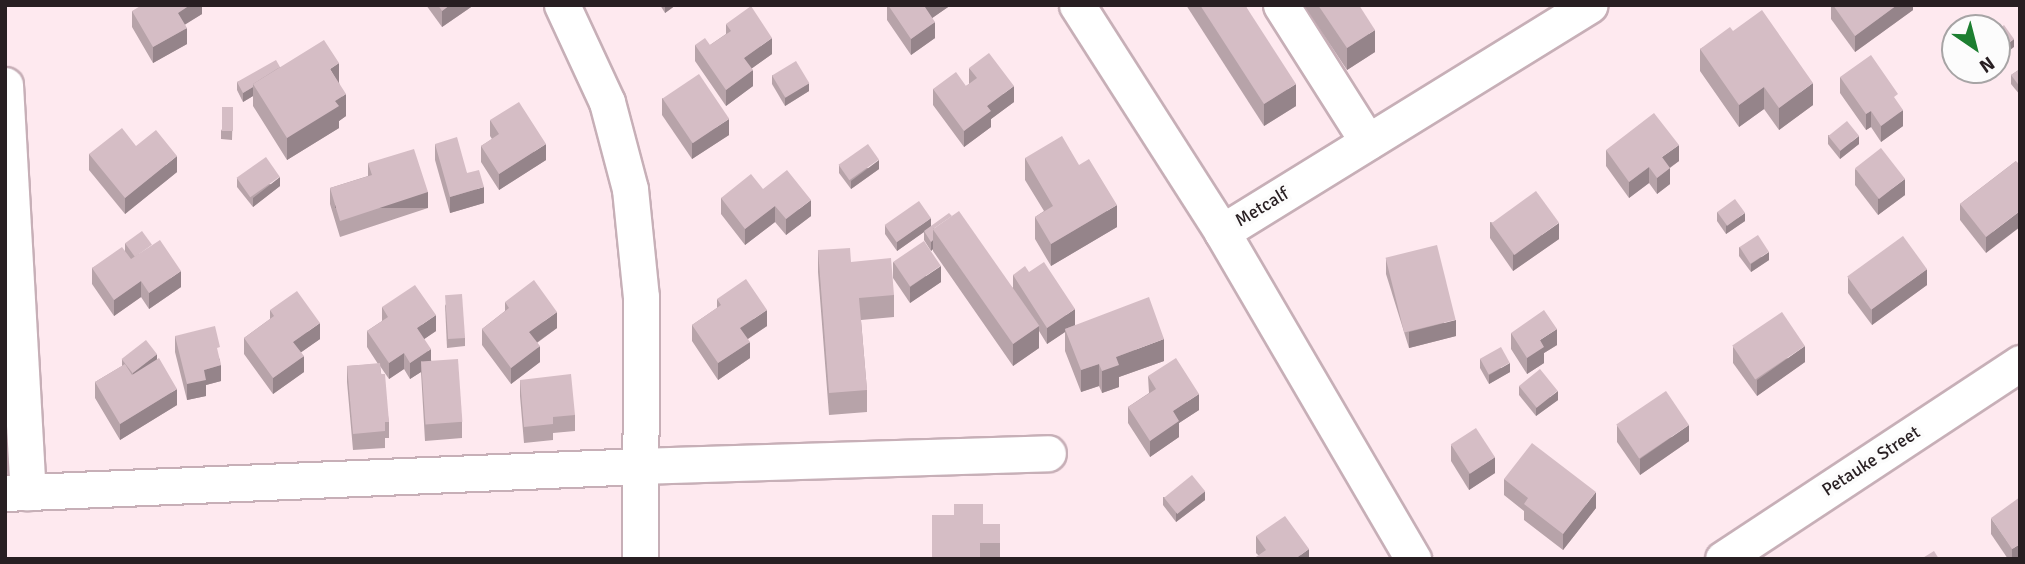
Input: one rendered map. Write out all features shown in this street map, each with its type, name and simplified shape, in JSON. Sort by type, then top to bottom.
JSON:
[{"type":"street","points":[[562,5],[607,102],[631,189],[641,297],[640,559]]},
{"type":"street","points":[[1077,5],[1222,232]]},
{"type":"street","points":[[1282,5],[1368,142]]},
{"type":"street","name":"Metcalf","points":[[1413,559],[1222,232],[1590,5]]},
{"type":"street","points":[[5,85],[16,493],[640,466],[1048,453]]},
{"type":"street","name":"Petauke Street","points":[[1723,559],[2020,363]]},
{"type":"building","points":[[142,5],[190,5],[178,13],[187,28],[153,47],[132,11]]},
{"type":"building","points":[[438,5],[450,5],[442,11]]},
{"type":"building","points":[[888,5],[928,5],[925,7],[935,22],[911,39]]},
{"type":"building","points":[[1200,5],[1245,5],[1296,84],[1264,104]]},
{"type":"building","points":[[1318,5],[1359,5],[1375,30],[1347,48]]},
{"type":"building","points":[[1833,5],[1897,5],[1855,36]]},
{"type":"building","points":[[751,6],[772,38],[744,58],[753,70],[726,90],[695,45],[705,38],[710,45],[731,31],[726,24]]},
{"type":"building","points":[[1762,10],[1813,83],[1779,108],[1764,87],[1739,105],[1700,49],[1730,27],[1733,31]]},
{"type":"building","points":[[324,40],[339,63],[330,69],[346,94],[335,101],[339,106],[287,138],[253,84]]},
{"type":"building","points":[[989,53],[1014,86],[987,106],[991,111],[964,131],[933,89],[956,72],[966,86],[977,78],[969,68]]},
{"type":"building","points":[[1871,55],[1898,94],[1894,97],[1903,110],[1881,126],[1871,111],[1866,114],[1840,77]]},
{"type":"building","points":[[276,60],[280,67],[243,93],[237,82]]},
{"type":"building","points":[[796,61],[809,83],[785,98],[772,75]]},
{"type":"building","points":[[2020,69],[2020,87],[2011,75]]},
{"type":"building","points":[[699,74],[729,119],[693,143],[663,99]]},
{"type":"building","points":[[519,102],[546,144],[499,174],[481,146],[499,134],[490,120]]},
{"type":"building","points":[[222,107],[233,107],[233,131],[222,131]]},
{"type":"building","points":[[1654,113],[1679,145],[1662,157],[1670,168],[1657,178],[1649,167],[1629,182],[1606,150]]},
{"type":"building","points":[[1847,121],[1859,136],[1840,151],[1828,136]]},
{"type":"building","points":[[122,128],[136,146],[156,130],[177,156],[125,198],[89,154]]},
{"type":"building","points":[[1062,136],[1079,165],[1089,159],[1117,205],[1051,244],[1035,217],[1053,206],[1025,158]]},
{"type":"building","points":[[457,137],[467,173],[479,170],[484,187],[450,197],[435,144]]},
{"type":"building","points":[[868,144],[879,160],[849,180],[839,165]]},
{"type":"building","points":[[1881,148],[1905,179],[1879,199],[1855,168]]},
{"type":"building","points":[[414,149],[428,192],[340,221],[330,188],[372,175],[368,163]]},
{"type":"building","points":[[266,157],[280,177],[250,197],[237,178]]},
{"type":"building","points":[[2016,161],[2020,165],[2020,211],[1986,237],[1960,204]]},
{"type":"building","points":[[787,170],[811,200],[786,219],[775,206],[745,229],[721,198],[751,174],[763,189]]},
{"type":"building","points":[[1536,191],[1559,223],[1514,255],[1492,223]]},
{"type":"building","points":[[1735,199],[1745,213],[1727,226],[1717,212]]},
{"type":"building","points":[[919,201],[931,218],[897,242],[885,225]]},
{"type":"building","points":[[959,211],[1039,326],[1013,344],[933,229]]},
{"type":"building","points":[[949,213],[952,216],[933,229],[931,242],[924,231]]},
{"type":"building","points":[[142,231],[152,245],[135,257],[125,243]]},
{"type":"building","points":[[1758,235],[1769,252],[1750,264],[1740,247]]},
{"type":"building","points":[[1903,236],[1927,269],[1871,310],[1847,277]]},
{"type":"building","points":[[160,240],[181,271],[149,293],[141,281],[114,300],[92,268],[122,247],[131,259]]},
{"type":"building","points":[[924,241],[941,266],[910,287],[893,262]]},
{"type":"building","points":[[1437,245],[1456,320],[1404,333],[1386,258]]},
{"type":"building","points":[[850,248],[851,262],[891,258],[894,295],[859,298],[867,390],[829,393],[818,250]]},
{"type":"building","points":[[1044,262],[1075,309],[1047,328],[1013,275],[1025,266],[1029,272]]},
{"type":"building","points":[[746,279],[767,310],[740,328],[750,342],[718,363],[692,325],[721,305],[717,299]]},
{"type":"building","points":[[534,280],[557,312],[529,332],[540,346],[511,368],[482,329],[509,308],[505,302]]},
{"type":"building","points":[[415,285],[436,315],[417,328],[431,349],[410,363],[404,353],[389,363],[367,331],[388,317],[382,307]]},
{"type":"building","points":[[297,291],[320,323],[293,342],[304,356],[273,378],[244,338],[274,316],[270,310]]},
{"type":"building","points":[[462,294],[465,338],[448,339],[445,295]]},
{"type":"building","points":[[1149,297],[1164,339],[1116,357],[1119,365],[1102,371],[1099,364],[1081,370],[1065,329]]},
{"type":"building","points":[[1544,310],[1557,329],[1540,340],[1544,347],[1527,358],[1511,333]]},
{"type":"building","points":[[1782,312],[1805,346],[1755,380],[1732,346]]},
{"type":"building","points":[[215,326],[221,365],[204,370],[206,380],[187,384],[175,336]]},
{"type":"building","points":[[146,340],[157,354],[133,373],[122,359]]},
{"type":"building","points":[[1501,347],[1510,363],[1489,374],[1480,359]]},
{"type":"building","points":[[159,358],[177,389],[120,424],[95,382],[125,364],[132,375]]},
{"type":"building","points":[[1176,358],[1199,394],[1173,411],[1179,421],[1150,441],[1128,407],[1156,389],[1148,376]]},
{"type":"building","points":[[458,359],[462,422],[425,424],[421,362]]},
{"type":"building","points":[[380,363],[381,374],[385,374],[389,422],[385,422],[385,431],[353,434],[347,366]]},
{"type":"building","points":[[1540,369],[1558,391],[1537,408],[1519,386]]},
{"type":"building","points":[[571,374],[575,415],[553,417],[553,424],[524,427],[520,380]]},
{"type":"building","points":[[1666,391],[1689,425],[1639,459],[1616,425]]},
{"type":"building","points":[[1476,428],[1495,457],[1470,474],[1451,444]]},
{"type":"building","points":[[1532,443],[1596,492],[1563,534],[1524,504],[1528,498],[1504,479]]},
{"type":"building","points":[[1192,475],[1205,491],[1177,514],[1164,498]]},
{"type":"building","points":[[2020,497],[2020,544],[2012,549],[1991,518]]},
{"type":"building","points":[[954,504],[983,504],[983,524],[1000,524],[1000,543],[980,543],[980,559],[932,559],[932,515],[954,515]]},
{"type":"building","points":[[1285,516],[1309,549],[1295,559],[1253,559],[1266,550],[1256,536]]},
{"type":"building","points":[[1934,551],[1939,559],[1921,559]]}]
